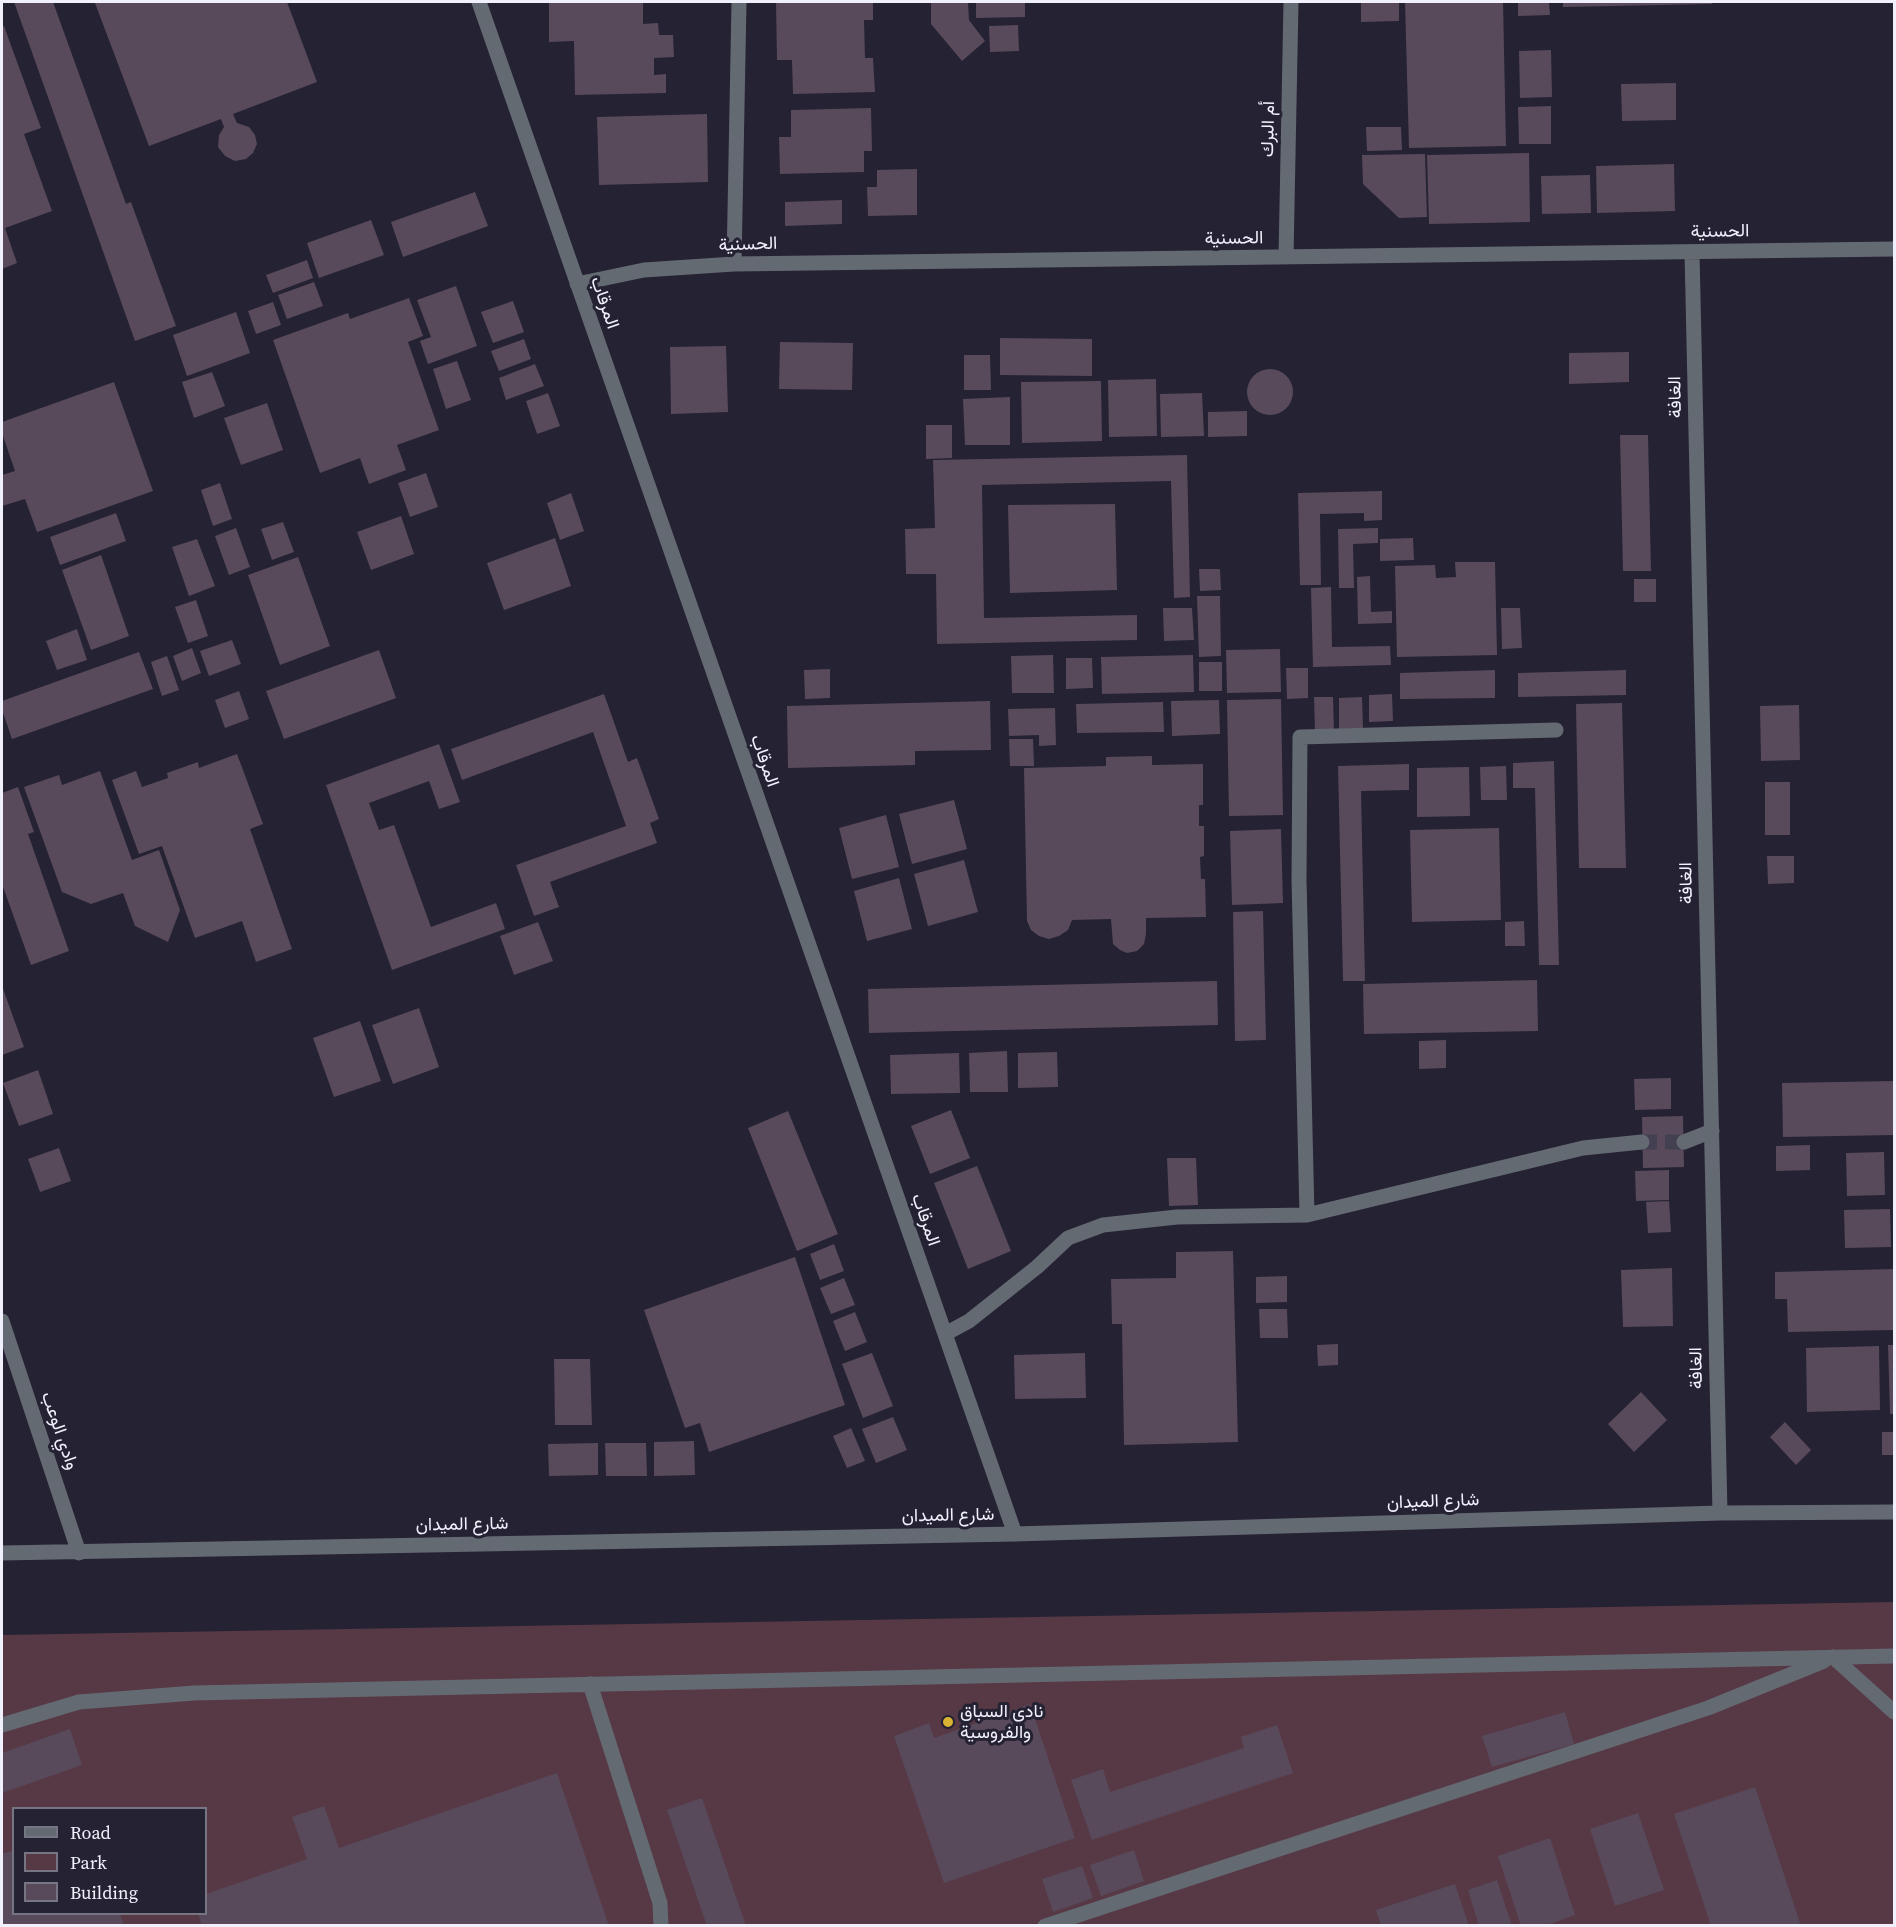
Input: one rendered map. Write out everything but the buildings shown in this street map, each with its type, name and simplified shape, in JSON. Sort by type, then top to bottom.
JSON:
[{"type":"street","name":"المرقاب","points":[[479,2],[1015,1534]]},
{"type":"street","points":[[734,264],[739,2]]},
{"type":"street","name":"أم البرك","points":[[1287,257],[1291,2]]},
{"type":"street","name":"الحسنية","points":[[577,284],[644,270],[734,264],[1894,249]]},
{"type":"street","name":"الغافة","points":[[1692,252],[1720,1513]]},
{"type":"street","points":[[1307,1215],[1299,879],[1300,736],[1556,730]]},
{"type":"street","points":[[1684,1142],[1712,1131]]},
{"type":"street","points":[[945,1334],[969,1321],[1037,1267],[1068,1238],[1103,1225],[1177,1217],[1307,1215],[1583,1148],[1642,1142]]},
{"type":"street","name":"وادي الوعب","points":[[2,1321],[79,1553]]},
{"type":"street","name":"شارع الميدان","points":[[2,1553],[1015,1534],[1720,1513],[1894,1512]]},
{"type":"street","points":[[2,1725],[79,1702],[194,1693],[1894,1656]]},
{"type":"street","points":[[1833,1658],[1894,1712]]},
{"type":"street","points":[[1045,1926],[1708,1708],[1833,1658]]},
{"type":"street","points":[[590,1684],[660,1903],[661,1926]]},
{"type":"green space","name":"نادي السباق والفروسية","points":[[1894,1602],[1894,1925],[2,1925],[2,1635]]},
{"type":"tunnel","points":[[1642,1142],[1684,1142]]},
{"type":"place","name":"نادي السباق والفروسية","points":[[948,1722]]}]
